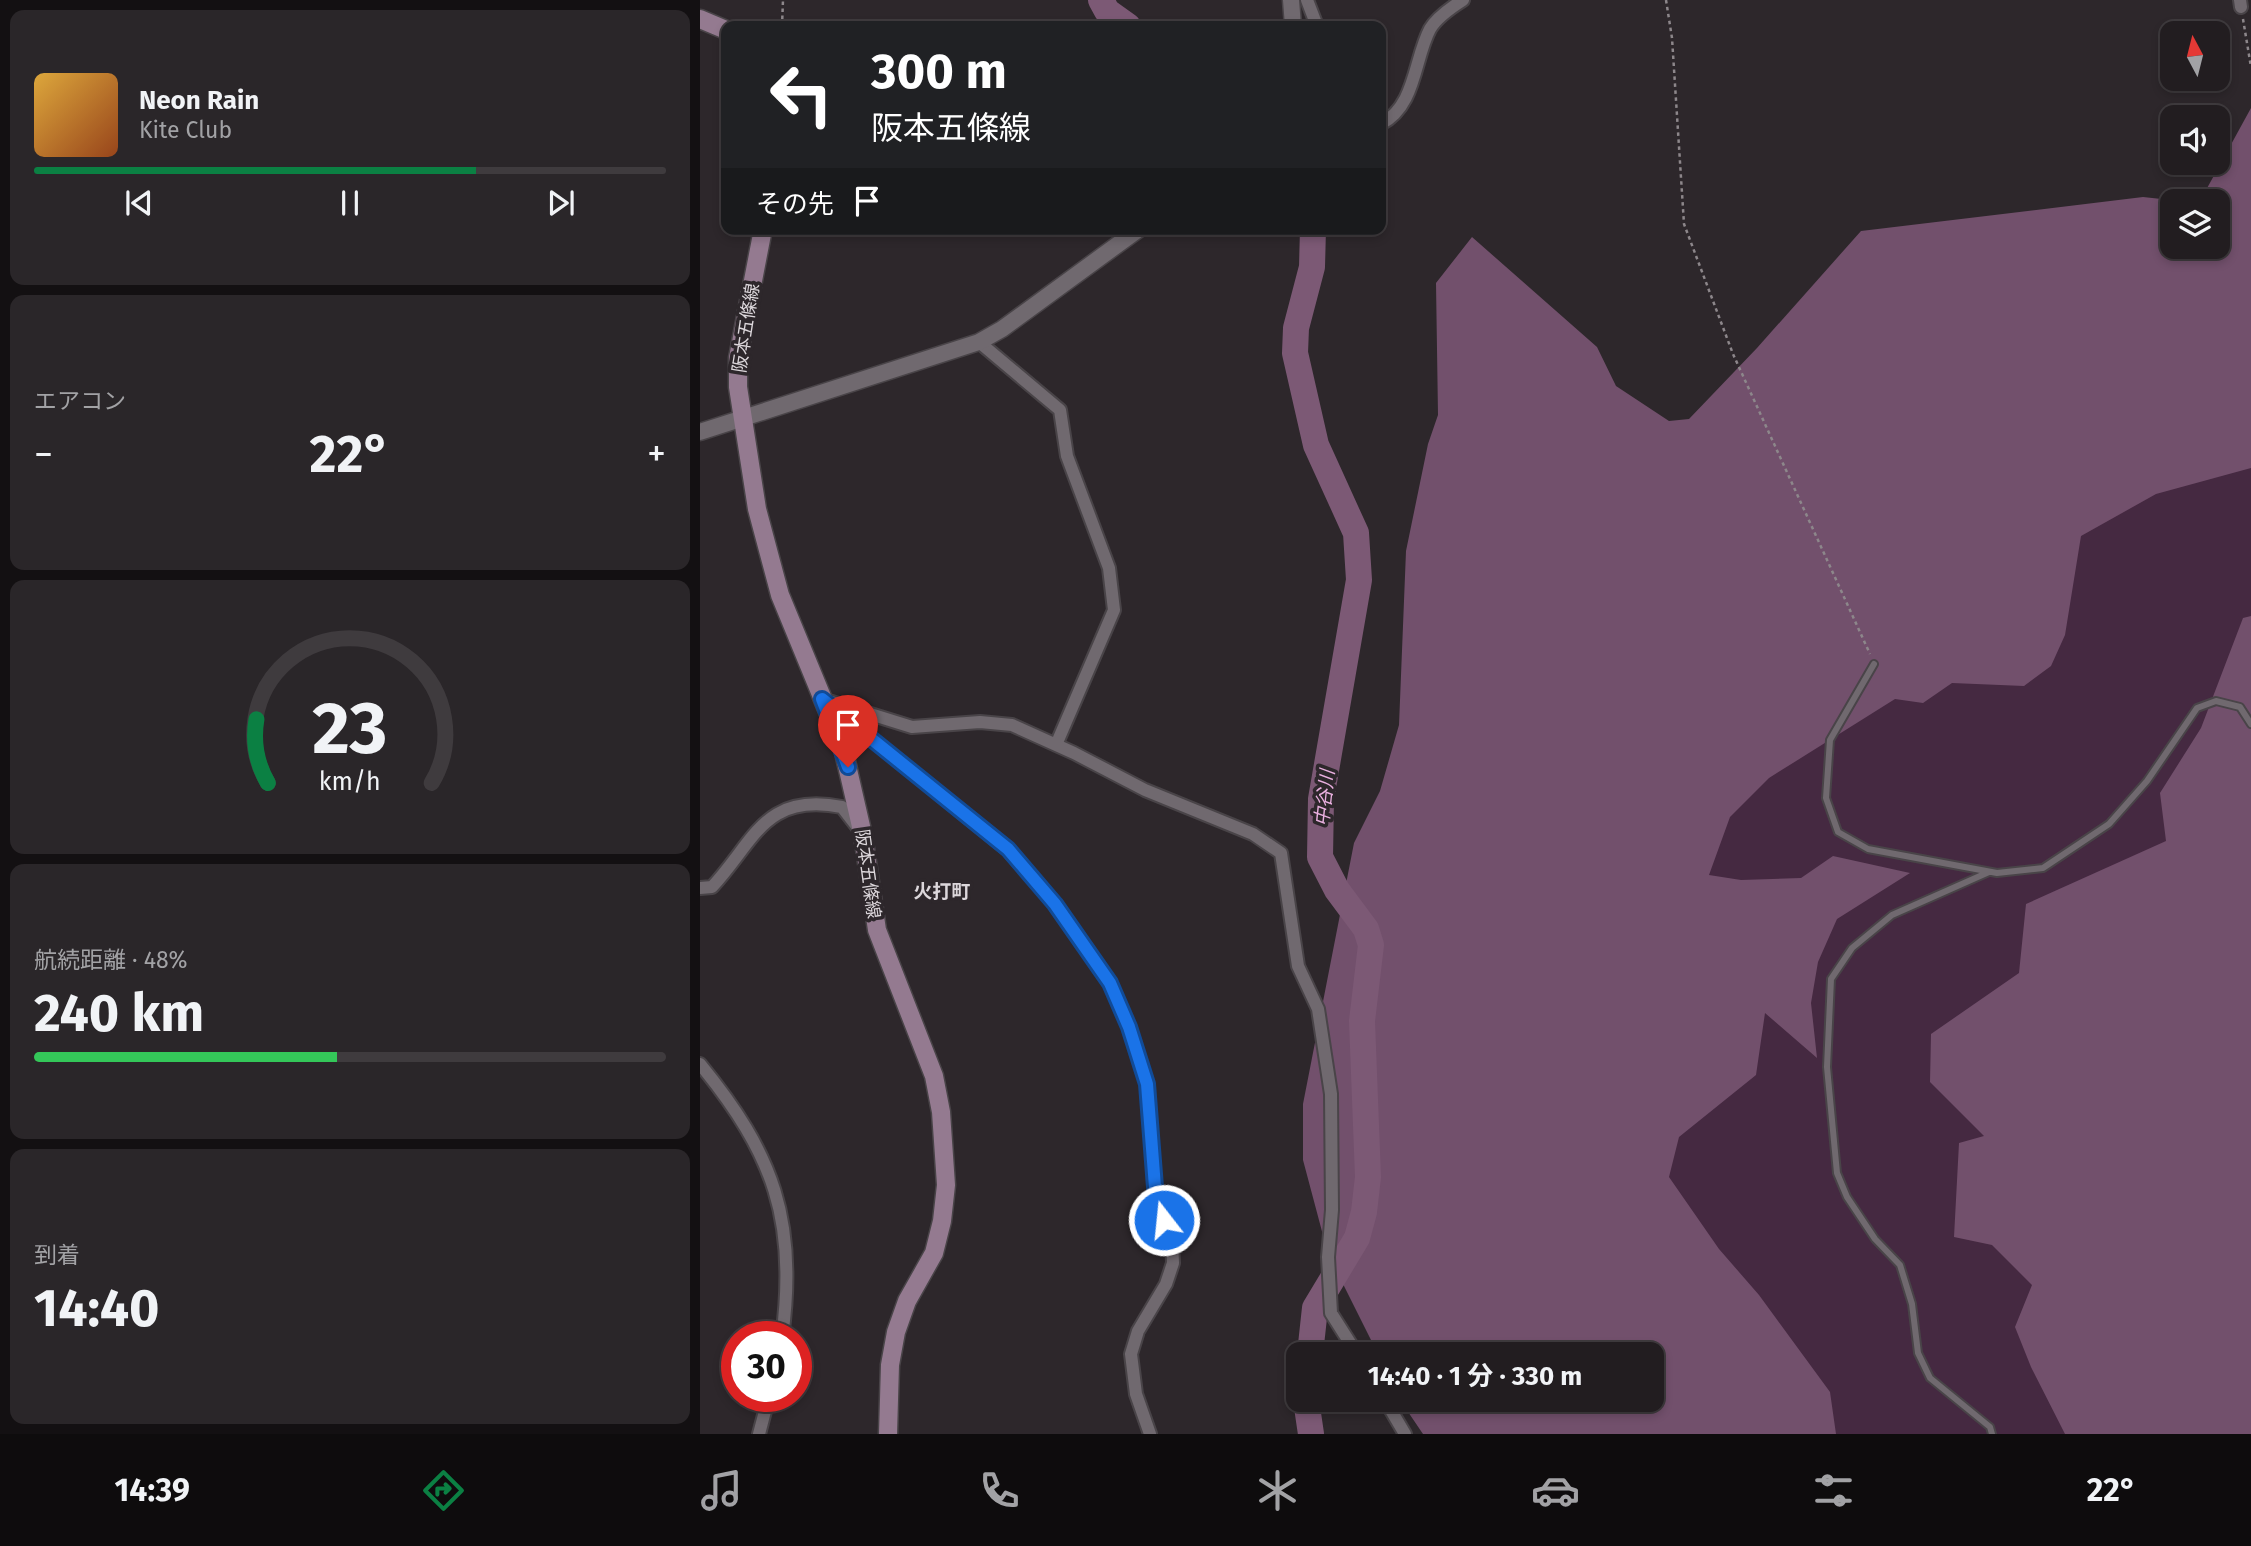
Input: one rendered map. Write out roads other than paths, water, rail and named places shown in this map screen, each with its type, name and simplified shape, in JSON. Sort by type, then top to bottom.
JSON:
[{"type":"main road","points":[[700,19],[721,28]]},
{"type":"main road","name":"阪本五條線","points":[[763,235],[738,358],[741,416],[757,509],[771,569],[843,748],[863,835],[877,930],[934,1076],[941,1112],[946,1185],[934,1253],[907,1301],[896,1332],[890,1365],[888,1434]]},
{"type":"street","points":[[1291,0],[1293,21]]},
{"type":"street","points":[[1307,0],[1315,21]]},
{"type":"street","points":[[1386,119],[1399,107],[1416,77],[1432,26],[1463,0]]},
{"type":"street","points":[[700,432],[741,416],[979,342],[1002,330],[1131,235]]},
{"type":"street","points":[[979,342],[1060,410],[1067,456],[1108,568],[1114,610],[1056,745]]},
{"type":"street","points":[[822,699],[912,727],[980,722],[1012,725],[1145,790],[1253,834],[1281,853],[1298,966],[1318,1009],[1331,1094],[1332,1210],[1328,1257],[1331,1313],[1349,1342]]},
{"type":"street","points":[[822,699],[1008,849],[1055,904],[1110,983],[1129,1027],[1147,1084],[1156,1200],[1172,1241],[1173,1263],[1166,1284],[1138,1331],[1131,1354],[1136,1394],[1150,1434]]},
{"type":"street","points":[[700,888],[712,887],[762,824],[783,809],[825,804],[842,807],[863,835]]},
{"type":"street","points":[[700,1064],[733,1105],[770,1172],[780,1209],[789,1288],[784,1321]]},
{"type":"street","points":[[759,1434],[765,1412]]},
{"type":"street","points":[[1392,1412],[1405,1434]]},
{"type":"lane","points":[[1874,664],[1830,740],[1826,798],[1838,832],[1868,849],[1989,872],[2043,868],[2109,824],[2147,781],[2197,708],[2216,701],[2241,707],[2251,724]]},
{"type":"lane","points":[[1989,872],[1892,915],[1852,948],[1830,979],[1827,1067],[1837,1173],[1847,1196],[1875,1239],[1900,1265],[1912,1304],[1918,1353],[1930,1378],[1990,1427],[1992,1434]]},
{"type":"waterway","name":"中谷川","points":[[1101,0],[1107,11],[1121,21]]},
{"type":"waterway","name":"中谷川","points":[[1311,1342],[1315,1308],[1357,1238],[1364,1212],[1368,1177],[1362,1021],[1371,945],[1366,929],[1337,890],[1320,857],[1321,799],[1359,580],[1356,533],[1316,445],[1295,353],[1296,328],[1312,267],[1313,235]]},
{"type":"waterway","name":"中谷川","points":[[1308,1412],[1311,1434]]},
{"type":"district","name":"火打町","points":[[942,891]]}]
